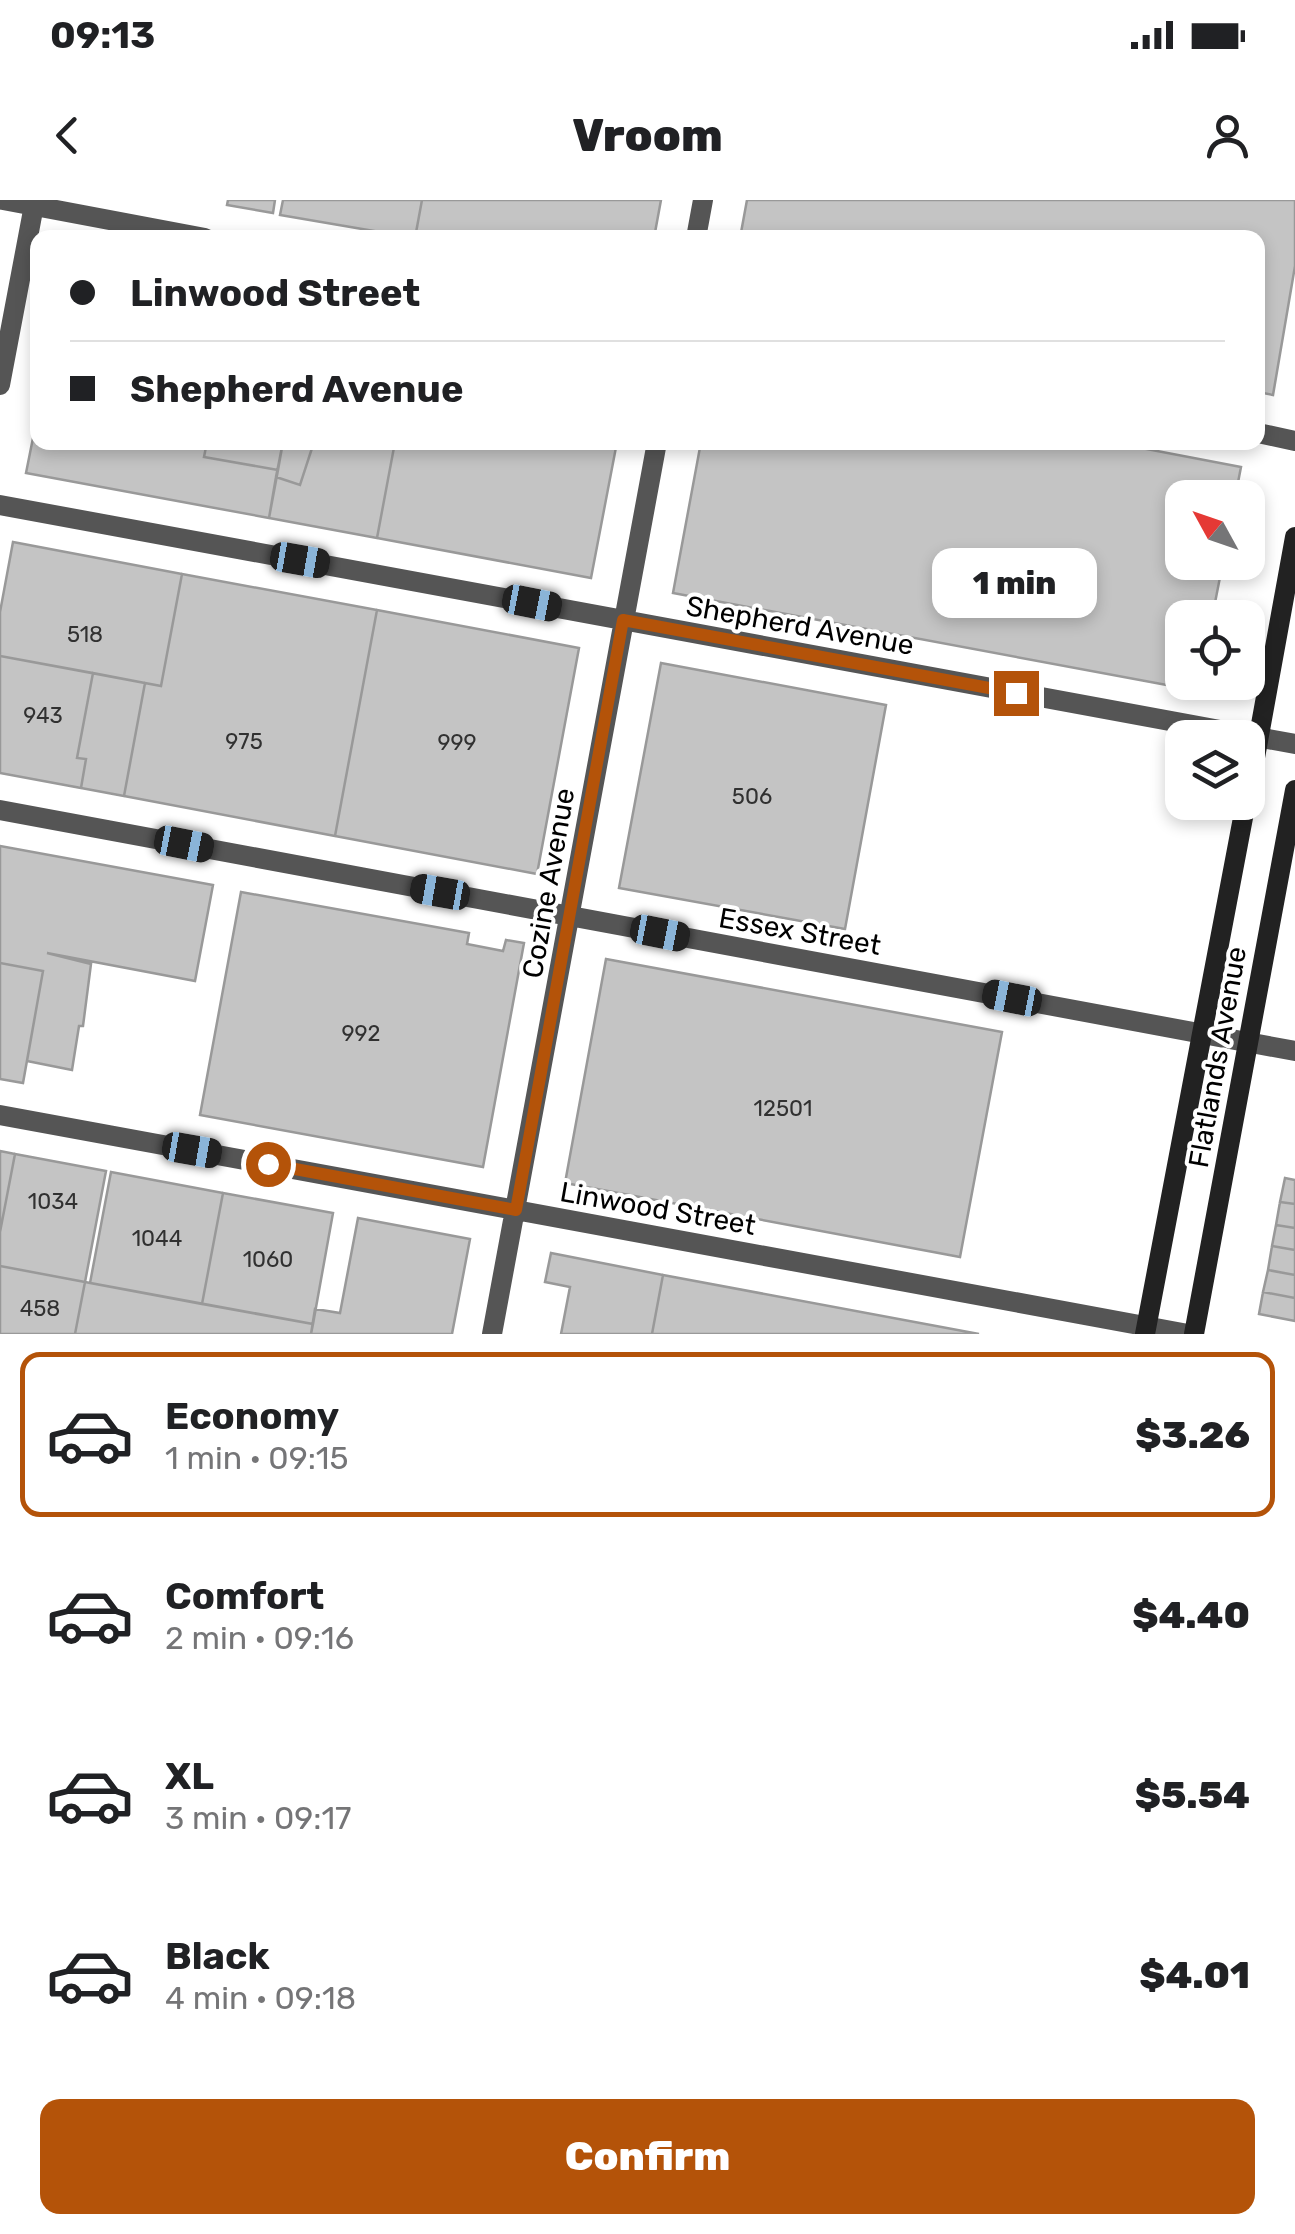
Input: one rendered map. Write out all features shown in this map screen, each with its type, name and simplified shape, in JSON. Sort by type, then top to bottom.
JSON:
[{"type":"main road","name":"Flatlands Avenue","points":[[1261,720],[1295,537]]},
{"type":"main road","name":"Flatlands Avenue","points":[[1191,1334],[1295,790]]},
{"type":"main road","name":"Flatlands Avenue","points":[[1146,1330],[1243,820]]},
{"type":"street","points":[[3,200],[166,230]]},
{"type":"street","points":[[698,230],[704,200]]},
{"type":"street","points":[[0,385],[34,203]]},
{"type":"street","points":[[1265,435],[1295,441]]},
{"type":"street","name":"Cozine Avenue","points":[[492,1334],[656,450]]},
{"type":"street","name":"Shepherd Avenue","points":[[0,505],[1165,721]]},
{"type":"street","name":"Shepherd Avenue","points":[[1265,739],[1295,744]]},
{"type":"street","name":"Essex Street","points":[[0,810],[1295,1051]]},
{"type":"street","name":"Linwood Street","points":[[0,1114],[1146,1330],[1191,1334]]},
{"type":"building","points":[[228,200],[275,200],[273,213],[227,205]]},
{"type":"building","points":[[283,200],[422,200],[416,230],[368,230],[280,215]]},
{"type":"building","points":[[422,200],[661,200],[655,230],[416,230]]},
{"type":"building","points":[[747,200],[1295,200],[1295,266],[1273,395],[1265,393],[1265,230],[741,230]]},
{"type":"building","points":[[31,450],[205,450],[204,457],[278,470],[269,518],[26,473]]},
{"type":"building","points":[[205,450],[282,450],[278,470],[204,457]]},
{"type":"building","points":[[281,450],[311,450],[300,485],[276,477]]},
{"type":"building","points":[[311,450],[394,450],[377,538],[269,518],[276,477],[300,485]]},
{"type":"building","points":[[394,450],[615,450],[591,578],[377,538]]},
{"type":"building","points":[[700,450],[1152,450],[1241,467],[1238,480],[1165,480],[1165,580],[1219,580],[1216,600],[1165,600],[1165,685],[673,593]]},
{"type":"building","points":[[13,542],[182,574],[161,686],[0,656],[0,612]]},
{"type":"building","points":[[182,574],[377,610],[335,836],[124,796],[145,683],[161,686]]},
{"type":"building","points":[[377,610],[579,648],[537,874],[335,836]]},
{"type":"building","points":[[0,656],[93,673],[77,758],[86,759],[81,788],[0,773]]},
{"type":"building","points":[[661,663],[886,705],[845,929],[619,888]]},
{"type":"building","points":[[93,673],[145,683],[124,796],[81,788],[86,759],[77,758]]},
{"type":"building","points":[[0,846],[213,885],[195,981],[47,953],[91,964],[83,1026],[79,1026],[72,1070],[27,1061],[43,971],[0,963]]},
{"type":"building","points":[[241,892],[469,933],[467,944],[503,951],[506,940],[524,943],[483,1167],[200,1115]]},
{"type":"building","points":[[606,959],[1002,1032],[960,1257],[565,1183]]},
{"type":"building","points":[[0,963],[43,971],[23,1083],[0,1079]]},
{"type":"building","points":[[0,1151],[15,1154],[0,1232]]},
{"type":"building","points":[[15,1154],[106,1171],[85,1282],[0,1266],[0,1232]]},
{"type":"building","points":[[111,1172],[223,1193],[202,1304],[90,1283]]},
{"type":"building","points":[[1285,1178],[1295,1180],[1295,1204],[1280,1202]]},
{"type":"building","points":[[223,1193],[333,1213],[313,1324],[202,1304]]},
{"type":"building","points":[[1280,1202],[1295,1204],[1295,1228],[1276,1225]]},
{"type":"building","points":[[358,1218],[470,1239],[452,1334],[311,1334],[315,1309],[340,1313]]},
{"type":"building","points":[[1276,1225],[1295,1228],[1295,1250],[1272,1246]]},
{"type":"building","points":[[1272,1246],[1295,1250],[1295,1275],[1268,1270]]},
{"type":"building","points":[[551,1253],[663,1275],[652,1334],[561,1334],[570,1287],[545,1282]]},
{"type":"building","points":[[0,1266],[85,1282],[75,1334],[0,1334]]},
{"type":"building","points":[[1268,1270],[1295,1275],[1295,1298],[1263,1292]]},
{"type":"building","points":[[663,1275],[979,1334],[652,1334]]},
{"type":"building","points":[[85,1282],[313,1324],[311,1334],[75,1334]]},
{"type":"building","points":[[1263,1292],[1295,1298],[1295,1321],[1259,1314]]},
{"type":"route","points":[[268,1164],[516,1210],[623,620],[1016,693]]}]
